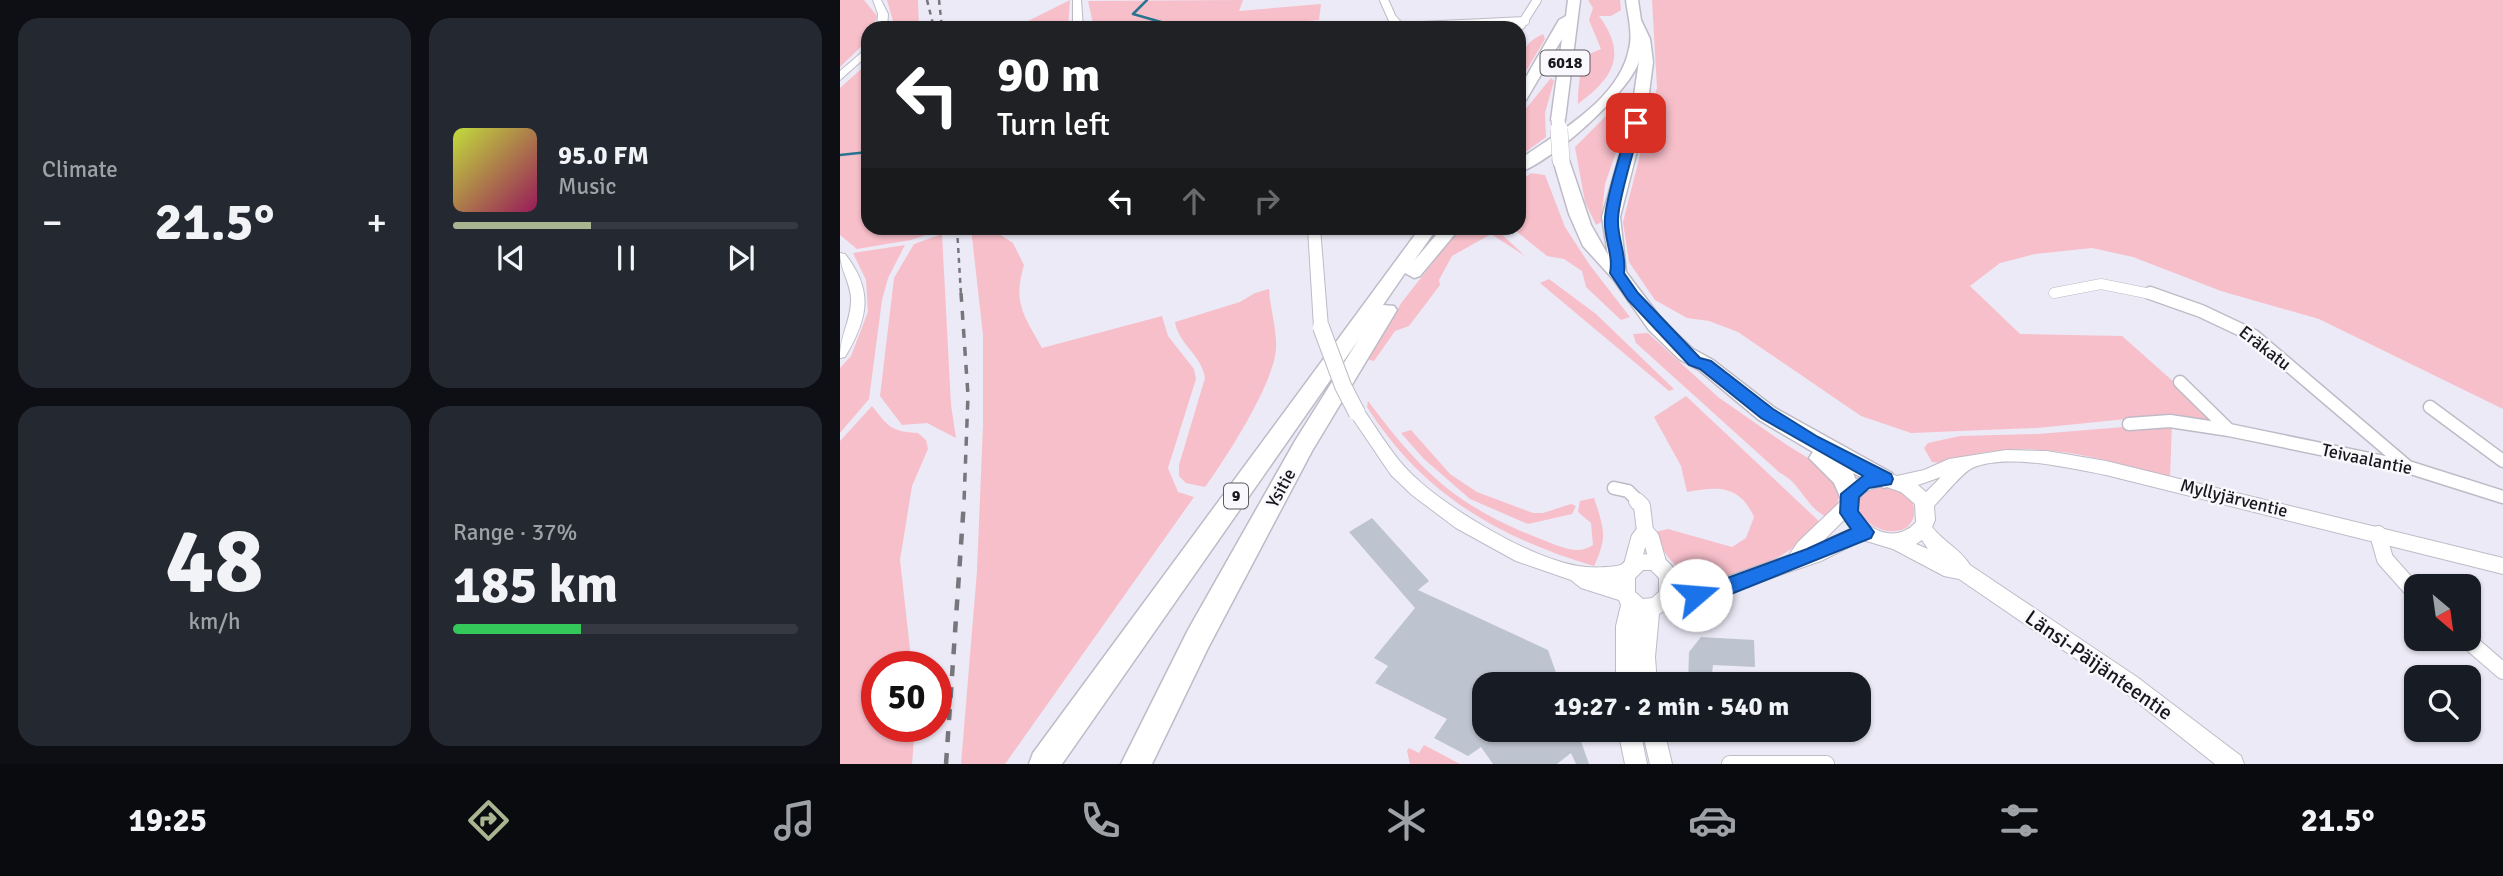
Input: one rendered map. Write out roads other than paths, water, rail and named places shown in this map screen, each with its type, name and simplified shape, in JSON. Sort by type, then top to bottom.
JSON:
[{"type":"highway","points":[[1526,162],[1580,123],[1617,88],[1634,58],[1636,49],[1632,0]]},
{"type":"highway","points":[[1526,88],[1574,3]]},
{"type":"highway","name":"6018","points":[[1574,3],[1558,120],[1561,160],[1572,199],[1592,245],[1605,266],[1617,273],[1644,310],[1695,362],[1697,369],[1723,392],[1837,469],[1847,481],[1849,500]]},
{"type":"highway","name":"6018","points":[[1617,273],[1619,264],[1611,217],[1647,76],[1643,31],[1635,20]]},
{"type":"highway","name":"9","points":[[1044,764],[1423,235]]},
{"type":"highway","name":"Ysitie","points":[[1136,764],[1198,639],[1303,447],[1370,335],[1425,256],[1444,235]]},
{"type":"highway","name":"6018","points":[[1695,362],[1706,365],[1767,414],[1819,445],[1891,481]]},
{"type":"main road","points":[[877,0],[883,14],[882,21]]},
{"type":"main road","points":[[1077,0],[1078,21]]},
{"type":"main road","points":[[840,77],[861,57]]},
{"type":"main road","points":[[1314,235],[1321,327],[1356,413],[1397,470],[1441,509],[1498,544],[1578,574],[1588,582],[1638,590],[1711,593],[1865,532],[1878,539],[1894,541],[1911,538],[1923,528],[1927,517],[1924,505],[1963,466]]},
{"type":"main road","points":[[840,257],[851,269],[859,289],[858,313],[840,353]]},
{"type":"main road","name":"Myllyjärventie","points":[[1891,481],[1927,476],[1949,466],[1963,466],[2006,456],[2047,457],[2119,471],[2503,566]]},
{"type":"main road","points":[[1797,559],[1865,482],[1891,481]]},
{"type":"main road","name":"6018","points":[[1891,481],[1915,492],[1924,505]]},
{"type":"main road","name":"6018","points":[[1849,500],[1852,520],[1865,532]]},
{"type":"main road","name":"Länsi-Päijänteentie","points":[[1923,528],[1936,546],[1958,562],[1963,571],[2130,684],[2233,764]]},
{"type":"main road","name":"Länsi-Päijänteentie","points":[[1894,541],[1951,570],[1963,571]]},
{"type":"main road","points":[[1626,672],[1626,626],[1643,564],[1665,573],[1723,586]]},
{"type":"main road","points":[[1638,590],[1671,591],[1665,573]]},
{"type":"main road","points":[[1638,590],[1646,644],[1647,672]]},
{"type":"main road","points":[[1631,742],[1636,764]]},
{"type":"main road","points":[[1656,742],[1661,764]]},
{"type":"street","points":[[1384,0],[1395,21]]},
{"type":"street","points":[[1507,21],[1525,20],[1537,0]]},
{"type":"street","name":"Eräkatu","points":[[2054,293],[2101,284],[2127,286],[2231,323],[2254,336],[2408,467]]},
{"type":"street","points":[[2180,382],[2229,430]]},
{"type":"street","points":[[2430,407],[2503,461]]},
{"type":"street","name":"Teivaalantie","points":[[2129,424],[2170,421],[2229,430],[2408,467],[2503,497]]},
{"type":"street","points":[[1614,488],[1628,491],[1636,497],[1644,513],[1645,531],[1651,538],[1665,573]]},
{"type":"street","points":[[1638,590],[1639,539],[1645,531]]},
{"type":"street","points":[[2378,534],[2385,559],[2404,580]]},
{"type":"street","points":[[2480,651],[2503,671]]},
{"type":"street","points":[[1730,764],[1741,761],[1826,764]]},
{"type":"waterway","points":[[1147,0],[1133,14],[1158,21]]},
{"type":"waterway","points":[[840,155],[861,153]]},
{"type":"railway","points":[[927,0],[932,21]]},
{"type":"railway","points":[[939,0],[941,21]]},
{"type":"railway","points":[[957,235],[961,295]]},
{"type":"railway","points":[[961,293],[968,395],[964,502]]},
{"type":"railway","points":[[946,764],[964,501]]}]
